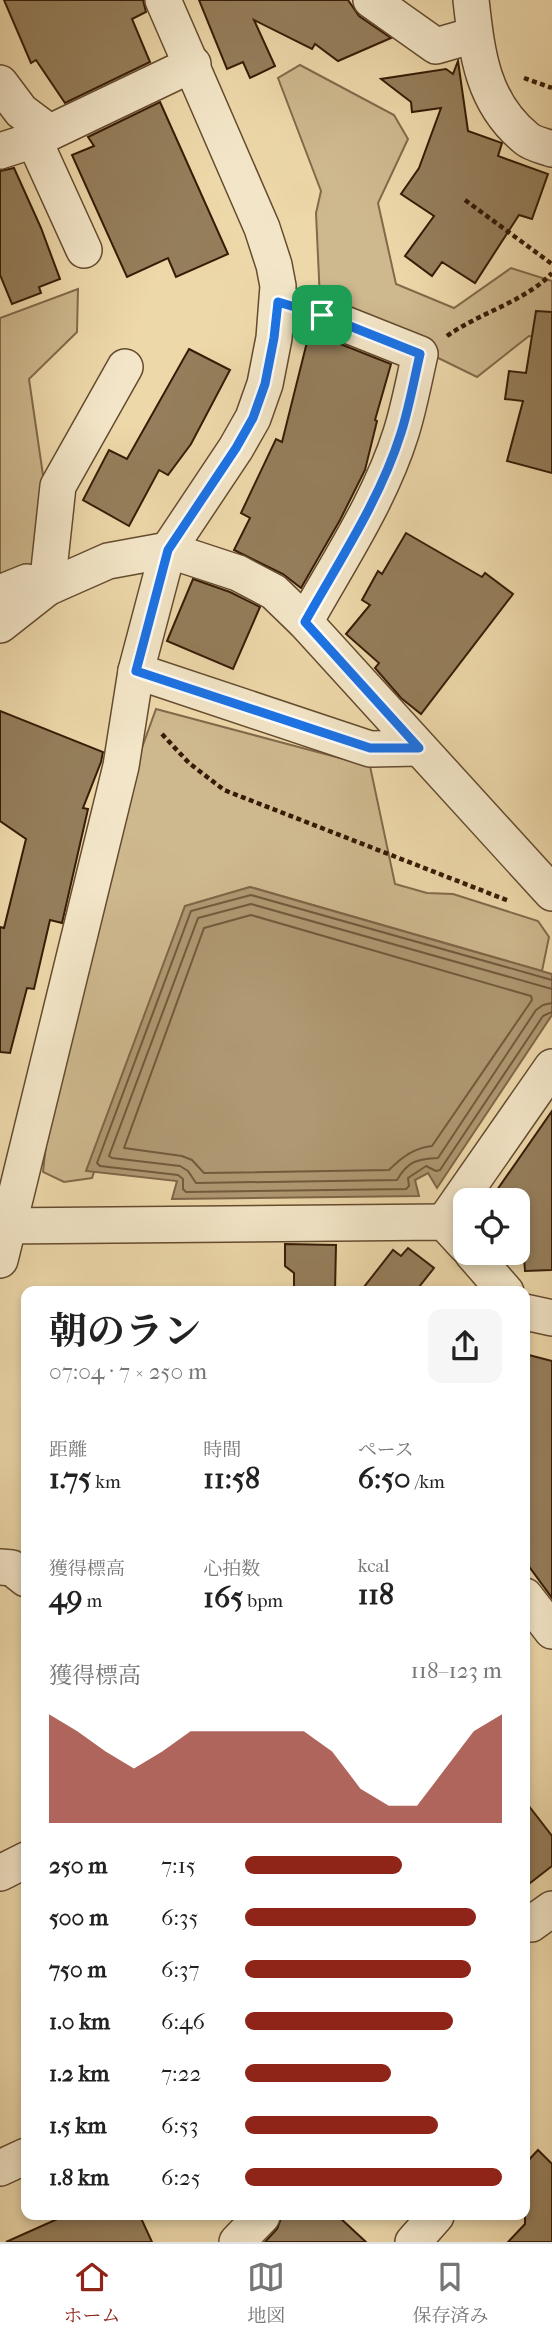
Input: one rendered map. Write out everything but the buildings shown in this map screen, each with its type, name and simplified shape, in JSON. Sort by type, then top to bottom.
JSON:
[{"type":"street","points":[[0,1260],[4,1226],[121,766],[134,681],[168,550],[253,418],[265,384],[274,338],[278,302],[274,265],[262,228],[163,0]]},
{"type":"street","points":[[372,0],[436,46],[474,35]]},
{"type":"street","points":[[471,0],[480,64],[495,105],[528,140],[552,149]]},
{"type":"street","points":[[0,151],[42,136],[193,64]]},
{"type":"street","points":[[0,83],[42,136],[84,250]]},
{"type":"street","points":[[278,302],[322,315],[420,354],[402,432],[391,459],[371,505],[305,622]]},
{"type":"street","points":[[47,589],[58,486],[125,367]]},
{"type":"street","points":[[0,625],[47,589],[108,561],[168,550],[238,573],[274,592],[305,622],[552,893]]},
{"type":"street","points":[[0,593],[27,582],[47,589]]},
{"type":"street","points":[[134,681],[370,748],[419,748]]},
{"type":"street","points":[[483,1188],[549,1080]]},
{"type":"street","points":[[4,1226],[453,1234]]},
{"type":"street","points":[[482,1265],[501,1286]]},
{"type":"street","points":[[530,1313],[552,1318]]},
{"type":"street","points":[[0,1567],[12,1568],[21,1575]]},
{"type":"street","points":[[530,1602],[552,1631]]},
{"type":"street","points":[[0,1873],[21,1862]]},
{"type":"street","points":[[530,1924],[552,1909]]},
{"type":"street","points":[[0,2168],[21,2158]]},
{"type":"street","points":[[237,2242],[258,2220]]},
{"type":"street","points":[[413,2242],[432,2220]]},
{"type":"path","points":[[466,200],[552,264]]},
{"type":"path","points":[[420,354],[467,322],[540,285],[552,273]]},
{"type":"path","points":[[134,681],[163,734],[189,763],[224,790],[513,903]]},
{"type":"shaded area","points":[[300,65],[394,115],[408,139],[378,203],[396,284],[454,308],[511,268],[552,281],[552,339],[529,336],[477,377],[320,300],[316,213],[321,191],[278,78]]},
{"type":"shaded area","points":[[78,289],[77,332],[29,379],[43,475],[39,570],[0,600],[0,318]]},
{"type":"shaded area","points":[[156,709],[370,766],[395,884],[427,893],[453,894],[538,921],[549,937],[542,971],[250,887],[185,906],[92,1178],[64,1182],[43,1172],[50,1110],[123,800]]},
{"type":"water","points":[[250,887],[552,974],[552,1015],[437,1188],[428,1173],[415,1180],[419,1196],[172,1199],[177,1181],[86,1171],[185,906]]},
{"type":"route","points":[[278,302],[322,315],[420,354],[402,432],[391,459],[371,505],[305,622],[419,748],[370,748],[136,671],[168,550],[253,418],[265,384],[278,302]]}]
